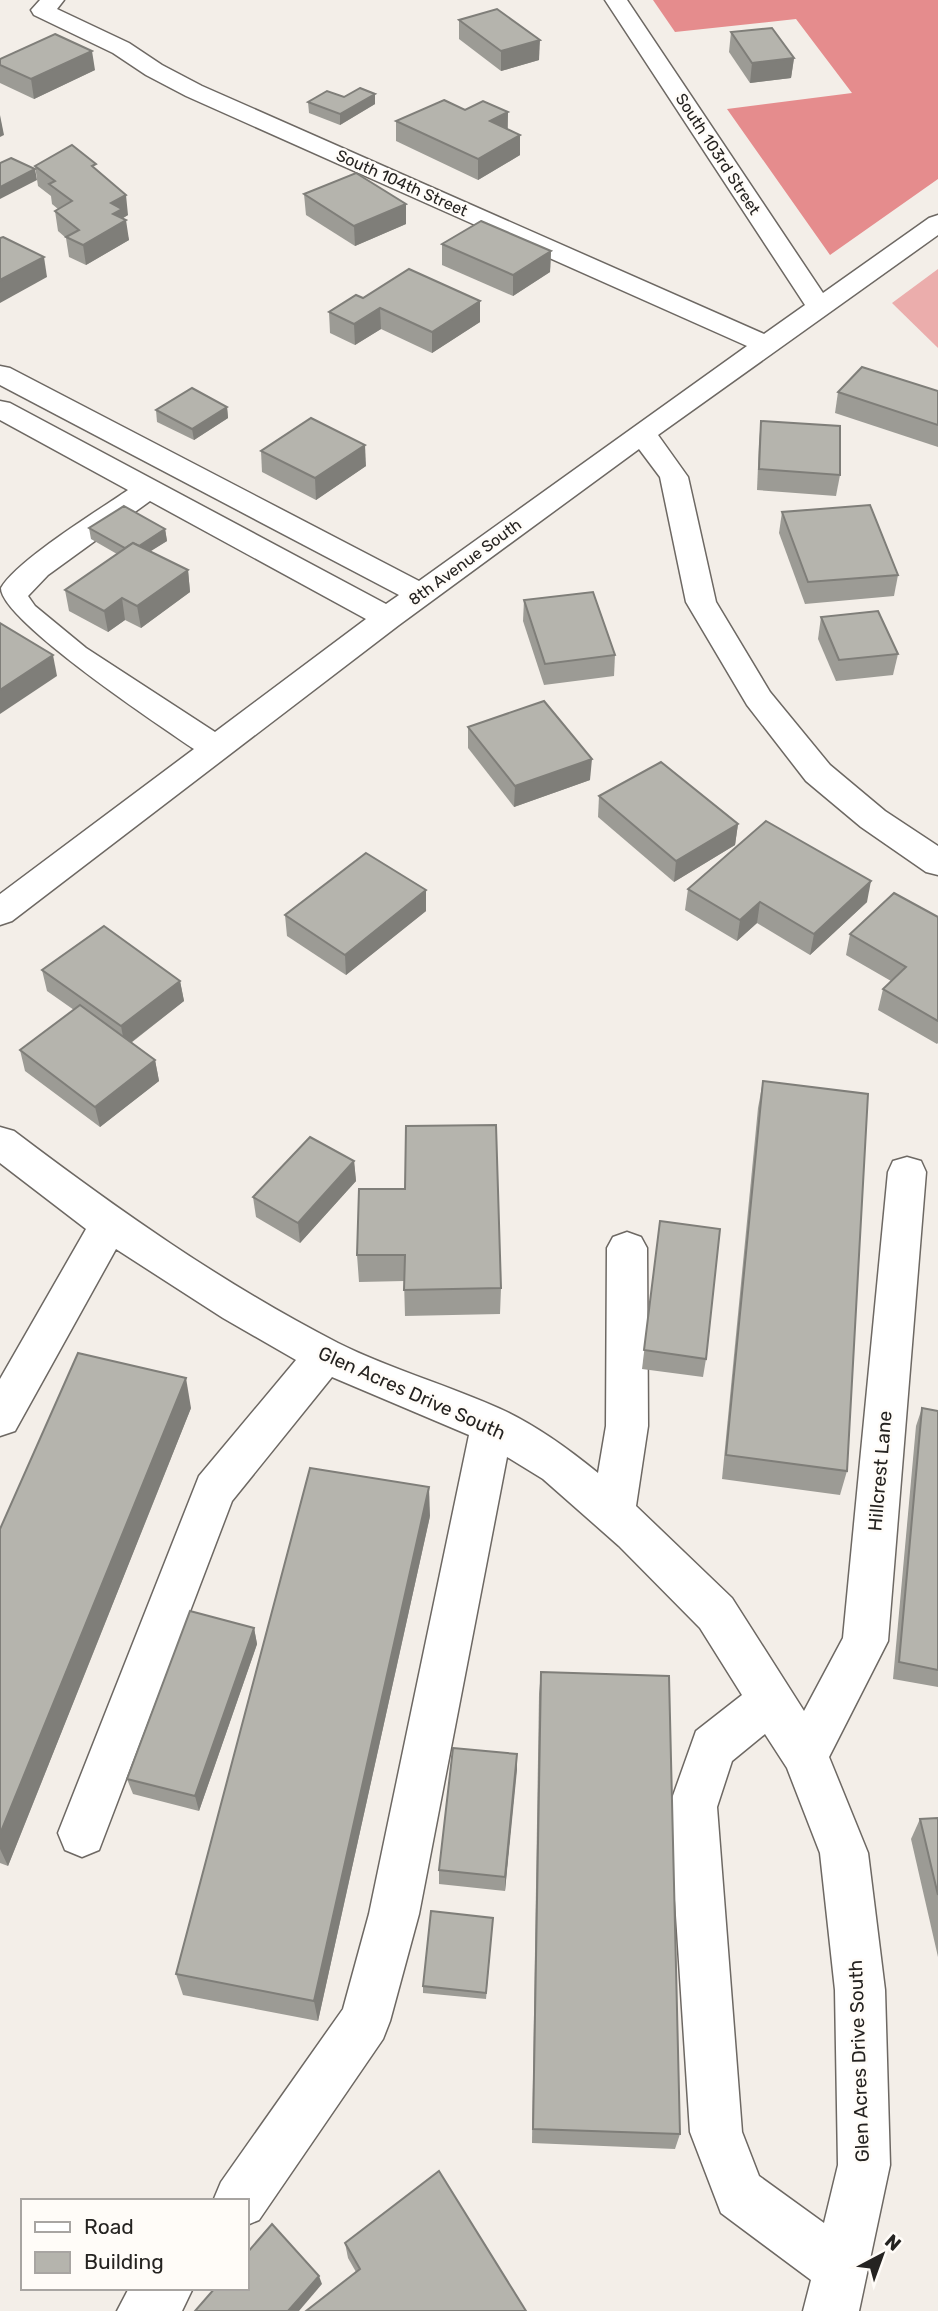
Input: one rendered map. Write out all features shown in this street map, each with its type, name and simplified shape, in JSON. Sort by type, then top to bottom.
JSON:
[{"type":"street","name":"South 103rd Street","points":[[616,0],[820,307]]},
{"type":"street","name":"South 104th Street","points":[[47,5],[194,91],[767,345]]},
{"type":"street","name":"8th Avenue South","points":[[0,912],[420,594],[938,223]]},
{"type":"street","points":[[0,374],[420,594]]},
{"type":"street","points":[[0,409],[388,618]]},
{"type":"street","points":[[642,433],[674,477],[701,602],[758,698],[818,773],[873,819],[938,863]]},
{"type":"street","points":[[148,489],[37,568],[12,595],[24,613],[75,655],[216,748]]},
{"type":"street","name":"Glen Acres Drive South","points":[[0,1142],[109,1225],[237,1306],[325,1356],[492,1425],[558,1466],[613,1513],[716,1613],[805,1755],[844,1853],[860,1990],[864,2165],[836,2290]]},
{"type":"street","name":"Hillcrest Lane","points":[[805,1755],[865,1641],[907,1172]]},
{"type":"street","points":[[0,1418],[109,1225]]},
{"type":"street","points":[[613,1513],[628,1426],[627,1248]]},
{"type":"street","points":[[82,1833],[214,1490],[325,1356]]},
{"type":"street","points":[[241,2199],[365,2021],[394,1914],[492,1425]]},
{"type":"street","points":[[771,1700],[713,1747],[693,1807],[716,2132],[740,2194],[836,2290]]},
{"type":"street","points":[[145,2311],[164,2290]]},
{"type":"shaded area","points":[[653,0],[938,0],[938,179],[830,255],[727,109],[852,93],[796,19],[675,32]]},
{"type":"shaded area","points":[[938,269],[938,348],[892,303]]},
{"type":"building","points":[[497,9],[540,40],[501,51],[459,20]]},
{"type":"building","points":[[772,28],[794,58],[752,63],[731,32]]},
{"type":"building","points":[[55,34],[92,51],[31,79],[0,65],[0,59]]},
{"type":"building","points":[[360,88],[375,94],[340,114],[308,102],[327,91],[344,97]]},
{"type":"building","points":[[444,100],[465,110],[483,101],[508,112],[490,121],[520,135],[478,159],[396,121]]},
{"type":"building","points":[[72,145],[96,164],[92,166],[126,195],[111,203],[122,209],[113,214],[126,220],[83,245],[66,237],[79,230],[55,211],[72,201],[49,184],[55,181],[35,166]]},
{"type":"building","points":[[11,158],[35,169],[0,187],[0,163]]},
{"type":"building","points":[[356,173],[406,204],[354,226],[304,194]]},
{"type":"building","points":[[481,221],[551,251],[513,275],[442,244]]},
{"type":"building","points":[[3,237],[44,257],[0,280],[0,238]]},
{"type":"building","points":[[409,269],[480,301],[432,332],[380,308],[354,324],[329,312],[356,295],[363,298]]},
{"type":"building","points":[[862,367],[938,391],[938,425],[838,392]]},
{"type":"building","points":[[192,388],[227,407],[192,429],[156,410]]},
{"type":"building","points":[[311,418],[365,445],[315,478],[261,451]]},
{"type":"building","points":[[761,421],[840,426],[840,475],[759,469]]},
{"type":"building","points":[[870,505],[898,575],[808,582],[782,512]]},
{"type":"building","points":[[124,506],[165,529],[139,546],[133,543],[125,548],[89,528]]},
{"type":"building","points":[[133,543],[188,570],[137,606],[122,598],[104,611],[65,590]]},
{"type":"building","points":[[593,592],[615,655],[545,664],[524,600]]},
{"type":"building","points":[[878,611],[898,654],[839,660],[821,617]]},
{"type":"building","points":[[0,623],[53,655],[0,690]]},
{"type":"building","points":[[544,701],[592,759],[515,786],[468,727]]},
{"type":"building","points":[[661,762],[738,824],[676,861],[599,796]]},
{"type":"building","points":[[766,821],[871,881],[814,934],[760,902],[740,920],[688,889]]},
{"type":"building","points":[[366,853],[426,890],[345,955],[285,915]]},
{"type":"building","points":[[894,893],[938,917],[938,1021],[883,989],[906,967],[850,934]]},
{"type":"building","points":[[104,926],[180,981],[121,1026],[42,970]]},
{"type":"building","points":[[80,1005],[155,1060],[95,1107],[20,1050]]},
{"type":"building","points":[[763,1081],[868,1094],[847,1471],[726,1455]]},
{"type":"building","points":[[496,1125],[501,1288],[404,1290],[405,1255],[357,1255],[359,1189],[405,1189],[406,1126]]},
{"type":"building","points":[[310,1137],[354,1161],[298,1223],[253,1197]]},
{"type":"building","points":[[660,1221],[720,1229],[706,1359],[644,1350]]},
{"type":"building","points":[[78,1353],[186,1378],[0,1834],[0,1529]]},
{"type":"building","points":[[922,1408],[938,1411],[938,1670],[899,1662]]},
{"type":"building","points":[[310,1468],[429,1487],[314,2001],[176,1974]]},
{"type":"building","points":[[190,1611],[254,1628],[195,1796],[127,1779]]},
{"type":"building","points":[[541,1672],[669,1676],[680,2134],[533,2129]]},
{"type":"building","points":[[453,1748],[517,1754],[505,1877],[439,1870]]},
{"type":"building","points":[[938,1818],[938,1895],[920,1819]]},
{"type":"building","points":[[431,1911],[493,1918],[486,1993],[423,1986]]},
{"type":"building","points":[[439,2171],[526,2311],[306,2311],[360,2269],[345,2243]]},
{"type":"building","points":[[272,2224],[319,2276],[288,2311],[195,2311],[213,2290],[248,2290],[248,2252]]}]
